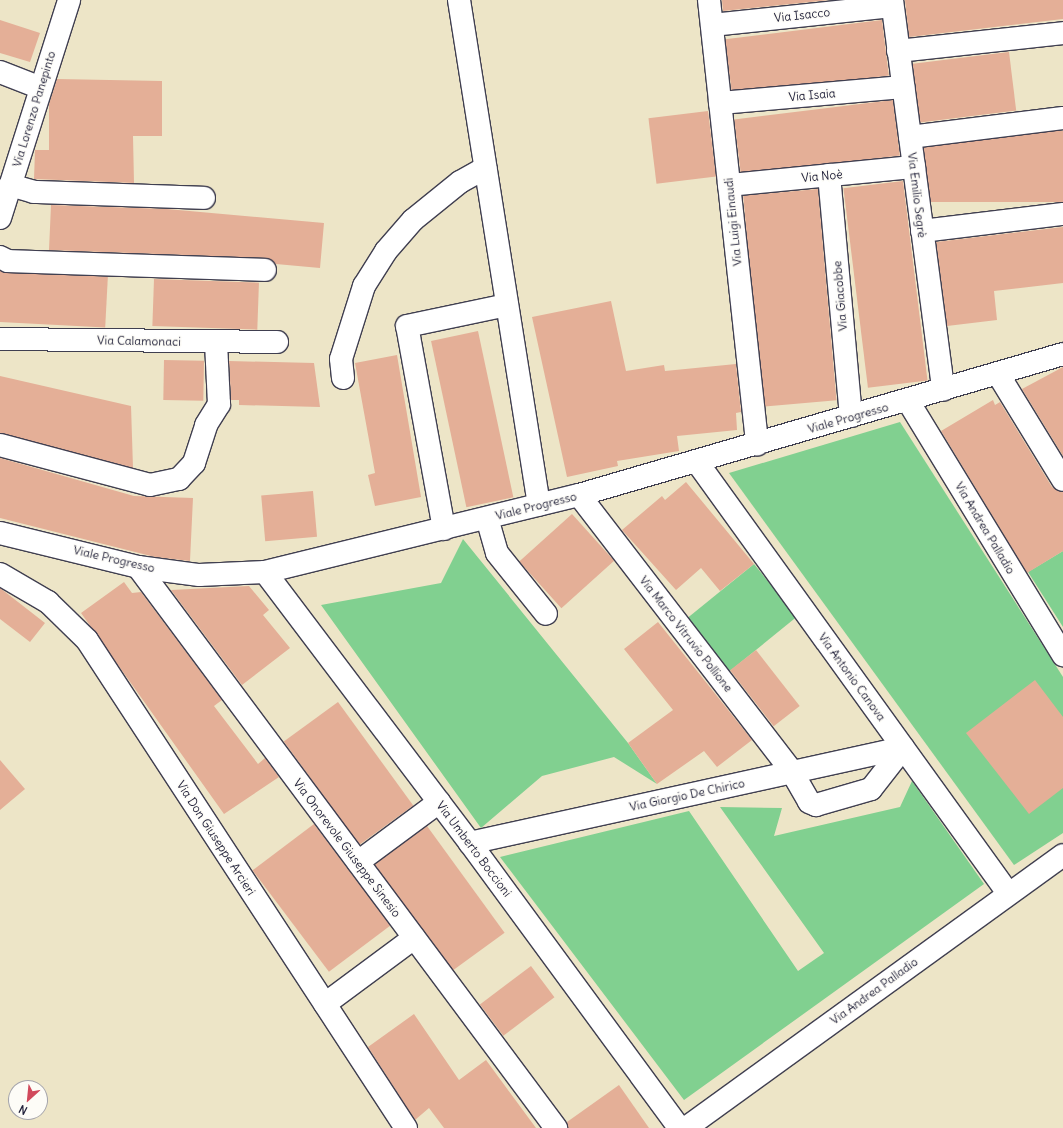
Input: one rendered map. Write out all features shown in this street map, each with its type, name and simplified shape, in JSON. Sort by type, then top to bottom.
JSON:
[{"type":"street","name":"Via Lorenzo Panepinto","points":[[0,218],[69,0]]},
{"type":"street","points":[[459,0],[539,505]]},
{"type":"street","name":"Via Luigi Einaudi","points":[[709,0],[757,444]]},
{"type":"street","name":"Via Isacco","points":[[712,24],[892,3]]},
{"type":"street","name":"Via Emilio Segrè","points":[[892,3],[943,390]]},
{"type":"street","points":[[898,51],[1063,33]]},
{"type":"street","points":[[0,72],[41,88]]},
{"type":"street","name":"Via Isaia","points":[[720,103],[903,86]]},
{"type":"street","points":[[910,136],[1063,118]]},
{"type":"street","name":"Via Noè","points":[[729,185],[914,167]]},
{"type":"street","points":[[343,378],[341,359],[364,286],[386,251],[413,220],[460,182],[485,168]]},
{"type":"street","name":"Via Giacobbe","points":[[829,175],[852,416]]},
{"type":"street","points":[[10,185],[34,192],[204,198]]},
{"type":"street","points":[[922,231],[1063,214]]},
{"type":"street","points":[[0,257],[8,261],[265,270]]},
{"type":"street","points":[[444,528],[407,326],[507,305]]},
{"type":"street","name":"Via Calamonaci","points":[[0,339],[277,342]]},
{"type":"street","points":[[0,445],[150,485],[179,479],[194,463],[206,425],[218,404],[216,342]]},
{"type":"street","name":"Viale Progresso","points":[[0,533],[138,567],[199,575],[265,572],[579,495],[908,401],[1063,354]]},
{"type":"street","points":[[998,374],[1063,480]]},
{"type":"street","name":"Via Andrea Palladio","points":[[908,401],[1063,655]]},
{"type":"street","name":"Via Antonio Canova","points":[[697,462],[1008,893]]},
{"type":"street","name":"Via Marco Vitruvio Pollione","points":[[579,495],[792,772],[804,796],[816,805],[871,789],[903,748]]},
{"type":"street","points":[[487,518],[497,553],[546,614]]},
{"type":"street","name":"Via Onorevole Giuseppe Sinesio","points":[[138,567],[556,1128]]},
{"type":"street","name":"Via Umberto Boccioni","points":[[265,572],[470,843],[679,1128]]},
{"type":"street","name":"Via Don Giuseppe Arcieri","points":[[0,574],[48,602],[87,640],[406,1128]]},
{"type":"street","name":"Via Giorgio De Chirico","points":[[470,843],[903,748]]},
{"type":"street","points":[[358,862],[439,802]]},
{"type":"street","name":"Via Andrea Palladio","points":[[686,1128],[1008,893],[1063,855]]},
{"type":"street","points":[[324,1004],[414,938]]},
{"type":"green space","points":[[900,422],[1063,677],[1063,833],[1014,865],[729,473]]},
{"type":"green space","points":[[463,539],[628,743],[657,784],[614,757],[542,776],[481,828],[321,605],[441,583]]},
{"type":"green space","points":[[1063,551],[1063,627],[1028,572]]},
{"type":"green space","points":[[754,564],[797,617],[727,673],[684,621]]},
{"type":"green space","points":[[912,781],[984,884],[684,1100],[500,857],[689,811],[798,971],[824,953],[720,807],[782,808],[774,836],[900,807]]},
{"type":"building","points":[[722,0],[830,0],[723,11]]},
{"type":"building","points":[[905,0],[1063,0],[1063,19],[909,37]]},
{"type":"building","points":[[0,20],[40,33],[30,62],[0,53]]},
{"type":"building","points":[[882,20],[889,76],[732,95],[725,39]]},
{"type":"building","points":[[1009,52],[1016,111],[920,122],[913,64]]},
{"type":"building","points":[[57,79],[162,81],[162,136],[133,136],[134,183],[34,179],[35,150],[49,150],[49,104]]},
{"type":"building","points":[[893,100],[900,156],[741,175],[734,119]]},
{"type":"building","points":[[708,111],[716,177],[656,184],[648,118]]},
{"type":"building","points":[[923,131],[1063,131],[1063,202],[923,202]]},
{"type":"building","points":[[903,181],[927,381],[868,388],[843,188]]},
{"type":"building","points":[[818,189],[836,400],[762,407],[743,196]]},
{"type":"building","points":[[51,205],[167,209],[324,223],[320,268],[276,264],[265,258],[49,250]]},
{"type":"building","points":[[1063,227],[1063,283],[994,291],[997,320],[947,326],[936,242]]},
{"type":"building","points":[[0,271],[108,277],[105,328],[0,322]]},
{"type":"building","points":[[154,279],[259,283],[257,330],[152,326]]},
{"type":"building","points":[[611,301],[626,371],[664,365],[665,371],[736,364],[741,412],[736,413],[737,430],[677,436],[679,451],[617,461],[618,466],[567,477],[532,317]]},
{"type":"building","points":[[478,331],[513,497],[466,507],[431,341]]},
{"type":"building","points":[[397,355],[421,497],[375,506],[368,475],[375,473],[355,363]]},
{"type":"building","points":[[164,360],[204,361],[203,401],[163,400]]},
{"type":"building","points":[[229,361],[314,363],[320,407],[239,405],[239,400],[231,400]]},
{"type":"building","points":[[1063,367],[1063,456],[1022,389]]},
{"type":"building","points":[[0,376],[131,406],[133,468],[0,433]]},
{"type":"building","points":[[993,400],[995,405],[1000,402],[1052,487],[1063,492],[1063,551],[1027,573],[941,431]]},
{"type":"building","points":[[0,458],[134,496],[193,498],[190,561],[155,557],[0,518]]},
{"type":"building","points":[[686,482],[754,564],[720,591],[701,568],[676,590],[622,530],[662,496],[665,500]]},
{"type":"building","points":[[313,491],[317,537],[265,541],[261,496]]},
{"type":"building","points":[[572,514],[614,561],[561,608],[519,562]]},
{"type":"building","points":[[124,582],[132,593],[141,592],[222,700],[214,706],[258,764],[265,758],[279,777],[224,814],[81,613]]},
{"type":"building","points":[[249,586],[269,610],[263,615],[290,648],[242,685],[171,590]]},
{"type":"building","points":[[0,588],[45,623],[30,642],[0,619]]},
{"type":"building","points":[[658,622],[752,740],[717,767],[704,751],[657,784],[628,743],[673,710],[624,649]]},
{"type":"building","points":[[756,650],[800,706],[774,726],[730,670]]},
{"type":"building","points":[[1035,680],[1063,717],[1063,788],[1029,814],[966,733]]},
{"type":"building","points":[[338,702],[413,806],[359,845],[284,741]]},
{"type":"building","points":[[0,760],[25,789],[0,810]]},
{"type":"building","points":[[314,824],[390,925],[329,972],[253,870]]},
{"type":"building","points":[[427,826],[505,933],[452,971],[374,864]]},
{"type":"building","points":[[531,966],[554,997],[503,1036],[480,1005]]},
{"type":"building","points":[[414,1014],[459,1080],[486,1060],[536,1128],[444,1128],[429,1108],[415,1120],[368,1047]]},
{"type":"building","points":[[619,1085],[649,1128],[568,1128],[567,1122]]}]
